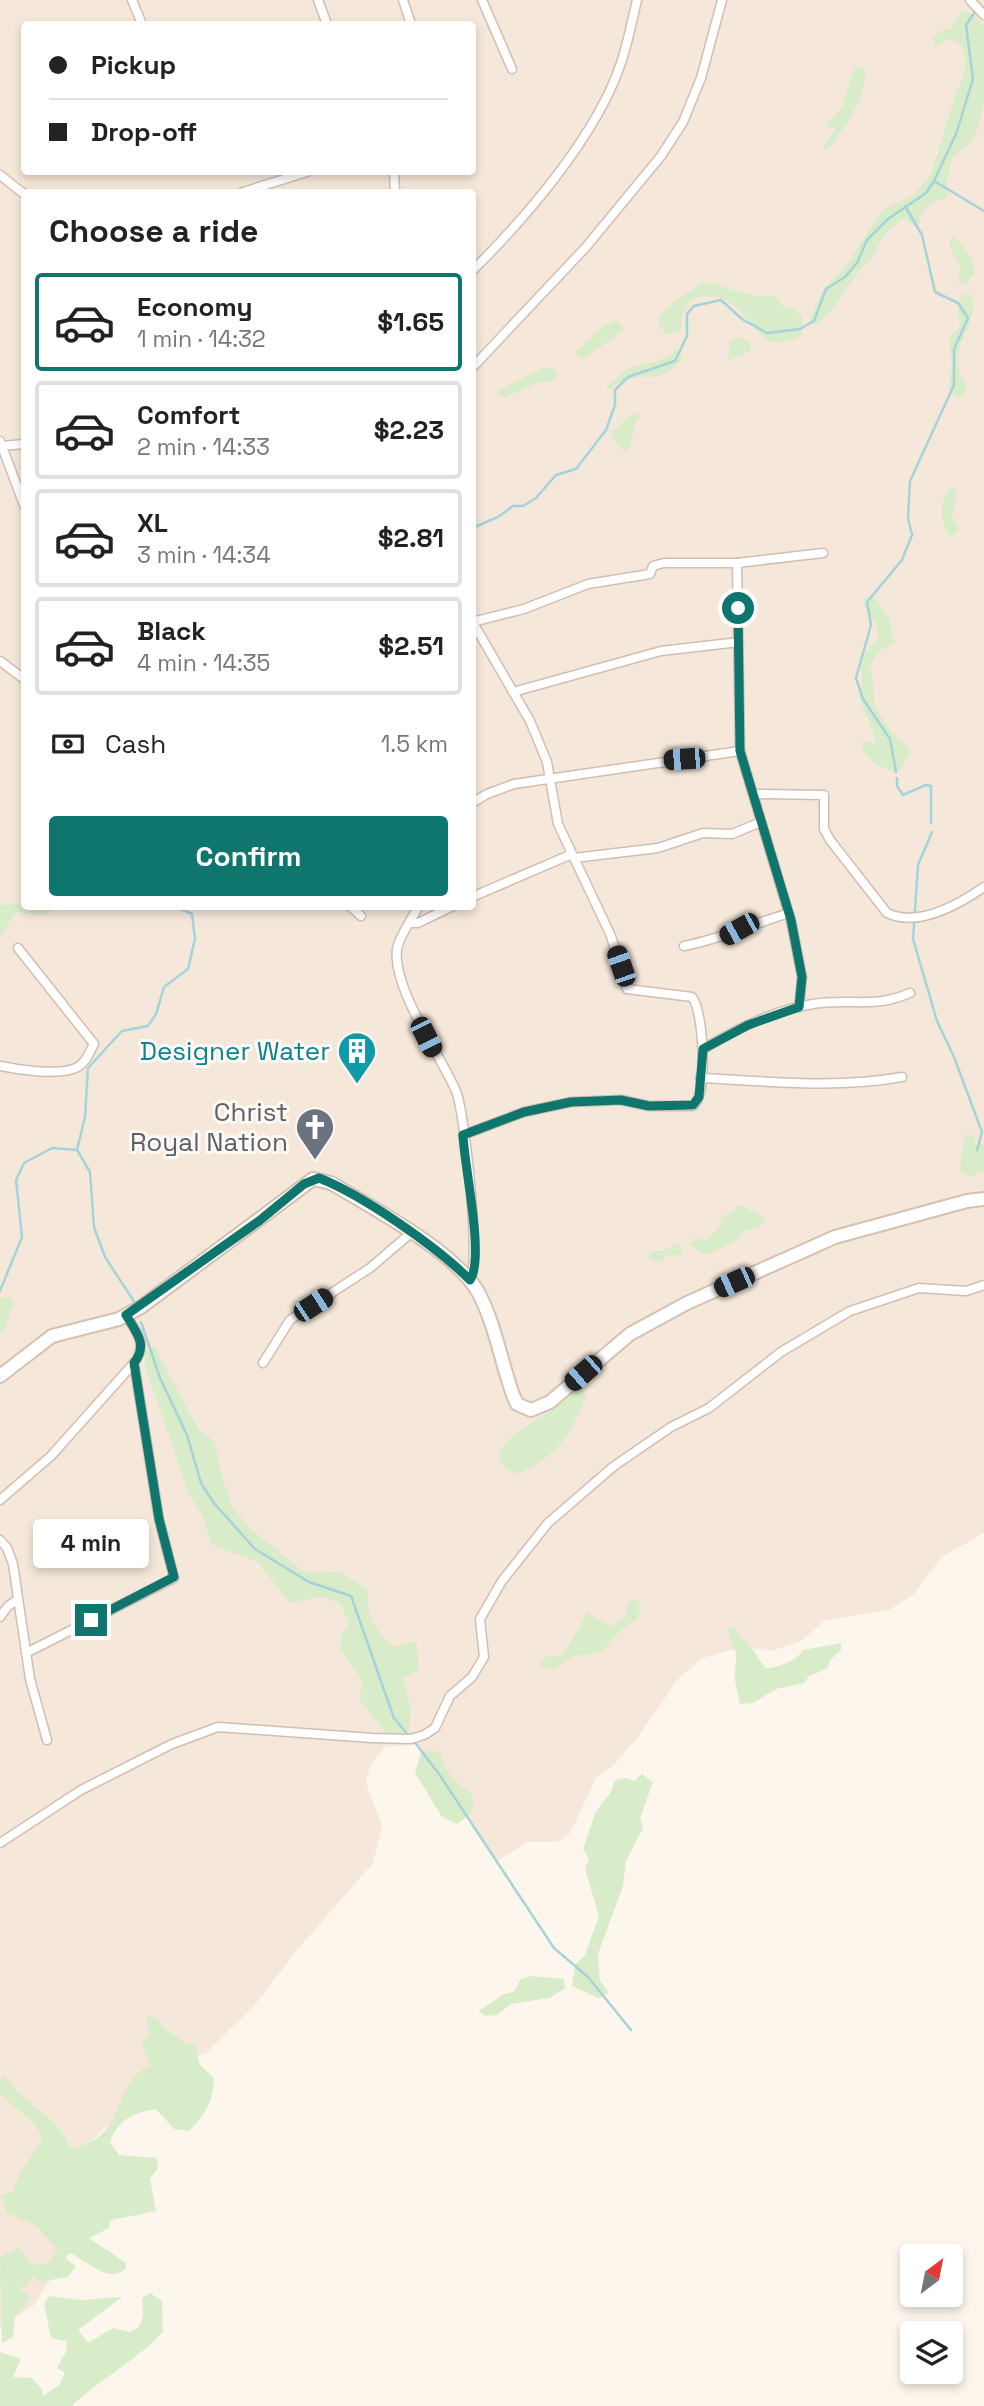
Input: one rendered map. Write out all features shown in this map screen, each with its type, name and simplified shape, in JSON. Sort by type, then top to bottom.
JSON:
[{"type":"street","points":[[132,0],[141,21]]},
{"type":"street","points":[[318,0],[326,21]]},
{"type":"street","points":[[403,0],[410,21]]},
{"type":"street","points":[[482,0],[512,69]]},
{"type":"street","points":[[476,267],[545,189],[586,131],[621,64],[637,0]]},
{"type":"street","points":[[476,364],[586,247],[661,156],[683,122],[701,78],[722,0]]},
{"type":"street","points":[[970,0],[984,15]]},
{"type":"street","points":[[0,175],[21,192]]},
{"type":"street","points":[[253,189],[297,175]]},
{"type":"street","points":[[21,444],[1,443],[21,497]]},
{"type":"street","points":[[476,621],[524,609],[588,584],[650,574],[653,566],[664,563],[737,563],[823,553]]},
{"type":"street","points":[[737,563],[740,751],[789,914],[802,977],[799,1007]]},
{"type":"street","points":[[463,1135],[524,1112],[571,1102],[621,1100],[649,1106],[693,1105],[699,1097],[703,1049],[700,1018],[692,997],[627,989],[611,936],[558,824],[551,777],[530,721],[476,627]]},
{"type":"street","points":[[513,692],[661,651],[739,642]]},
{"type":"street","points":[[0,661],[21,677]]},
{"type":"street","points":[[476,800],[514,784],[551,777],[740,751]]},
{"type":"street","points":[[754,794],[824,795],[824,830],[887,914],[896,918],[930,915],[984,887]]},
{"type":"street","points":[[476,895],[573,856],[659,848],[703,833],[732,834],[761,822]]},
{"type":"street","points":[[354,910],[360,916]]},
{"type":"street","points":[[417,910],[397,948],[400,973],[426,1037],[455,1090],[461,1108],[475,1234],[474,1275],[470,1280]]},
{"type":"street","points":[[411,923],[418,923],[445,910]]},
{"type":"street","points":[[684,946],[723,938],[739,929],[789,914]]},
{"type":"street","points":[[0,1066],[25,1072],[73,1069],[86,1059],[94,1044],[18,948]]},
{"type":"street","points":[[703,1049],[748,1025],[799,1007],[840,1002],[878,1004],[910,993]]},
{"type":"street","points":[[700,1078],[863,1084],[902,1077]]},
{"type":"street","points":[[0,1376],[52,1336],[126,1315],[313,1179],[331,1183],[411,1233],[447,1257],[470,1280],[482,1302],[513,1395],[524,1409],[531,1410],[550,1402],[630,1334],[687,1303],[835,1237],[968,1200],[984,1199]]},
{"type":"street","points":[[263,1363],[290,1320],[370,1268],[411,1233]]},
{"type":"street","points":[[0,1843],[81,1790],[172,1744],[218,1727],[372,1738],[411,1739],[424,1735],[440,1721],[450,1696],[472,1678],[484,1657],[480,1619],[502,1581],[548,1523],[614,1466],[671,1427],[709,1408],[781,1352],[850,1311],[919,1288],[966,1291],[984,1285]]},
{"type":"street","points":[[0,1500],[51,1456],[140,1355],[142,1340],[126,1315]]},
{"type":"street","points":[[26,1653],[174,1577],[159,1519],[134,1363]]},
{"type":"street","points":[[0,1541],[7,1548],[13,1564],[26,1653],[47,1740]]},
{"type":"street","points":[[0,1617],[8,1606],[17,1600]]},
{"type":"shaded area","points":[[0,0],[984,0],[984,1533],[942,1557],[914,1594],[889,1610],[825,1620],[800,1642],[771,1651],[742,1647],[703,1658],[678,1679],[638,1737],[613,1766],[597,1776],[570,1833],[559,1842],[528,1842],[497,1861],[417,1744],[385,1747],[370,1766],[366,1783],[382,1826],[373,1863],[298,1949],[254,2006],[205,2054],[173,2060],[152,2085],[60,2170],[72,2246],[34,2305],[0,2327]]},
{"type":"green space","points":[[961,11],[969,12],[984,25],[984,101],[973,140],[952,158],[947,181],[948,198],[929,205],[923,212],[920,223],[912,225],[905,218],[891,228],[870,261],[860,270],[834,307],[815,325],[809,321],[825,287],[843,270],[882,210],[913,196],[931,174],[963,77],[965,61],[962,47],[957,42],[948,40],[935,46],[933,38],[940,31],[951,29]]},
{"type":"green space","points":[[857,66],[864,68],[865,78],[860,98],[832,146],[826,151],[823,147],[836,128],[825,127],[843,106]]},
{"type":"green space","points":[[952,237],[964,248],[974,268],[975,273],[964,285],[958,282],[960,267],[951,248]]},
{"type":"green space","points":[[703,283],[753,295],[775,295],[781,305],[792,308],[802,317],[802,335],[784,343],[770,341],[729,302],[714,297],[692,299],[682,315],[681,330],[667,335],[660,327],[659,317],[668,306]]},
{"type":"green space","points":[[963,294],[970,294],[973,304],[958,361],[960,373],[967,386],[964,394],[957,398],[949,388],[952,367],[949,338],[960,326],[958,306]]},
{"type":"green space","points":[[615,320],[625,330],[581,360],[575,353],[605,325]]},
{"type":"green space","points":[[735,338],[744,338],[750,344],[751,351],[728,360],[729,343]]},
{"type":"green space","points":[[677,350],[683,358],[666,373],[631,378],[607,390],[608,385],[630,367],[656,362]]},
{"type":"green space","points":[[543,368],[555,369],[558,374],[553,381],[537,383],[503,398],[497,391]]},
{"type":"green space","points":[[636,413],[640,417],[631,444],[625,452],[613,439],[612,432],[630,415]]},
{"type":"green space","points":[[951,487],[957,491],[952,517],[959,528],[957,533],[950,536],[944,525],[942,511],[944,498]]},
{"type":"green space","points":[[874,596],[889,618],[894,643],[878,652],[871,665],[875,707],[890,730],[911,750],[901,769],[893,772],[868,757],[862,741],[874,744],[876,740],[859,697],[862,687],[862,659],[879,636],[877,625],[863,599]]},
{"type":"green space","points":[[21,903],[21,910],[53,910],[45,915],[16,912],[0,936],[0,905]]},
{"type":"green space","points":[[966,1133],[973,1136],[976,1144],[984,1144],[984,1171],[969,1177],[961,1172],[960,1164]]},
{"type":"green space","points":[[741,1205],[764,1218],[764,1224],[744,1231],[739,1239],[709,1254],[704,1254],[688,1244],[694,1238],[707,1240],[719,1227],[721,1218]]},
{"type":"green space","points":[[676,1244],[683,1250],[681,1255],[666,1256],[661,1263],[648,1258],[653,1251],[662,1251]]},
{"type":"green space","points":[[10,1297],[14,1305],[0,1334],[0,1299]]},
{"type":"green space","points":[[154,1346],[199,1430],[215,1442],[220,1471],[233,1508],[252,1530],[303,1571],[341,1572],[368,1590],[368,1608],[373,1622],[394,1647],[416,1641],[419,1670],[403,1678],[411,1710],[409,1730],[401,1734],[385,1732],[359,1699],[363,1681],[340,1649],[341,1636],[349,1624],[340,1603],[320,1597],[291,1603],[257,1562],[211,1544],[203,1517],[188,1492],[145,1366],[145,1351]]},
{"type":"green space","points":[[583,1390],[586,1397],[561,1444],[542,1460],[517,1474],[504,1466],[499,1458],[502,1448],[510,1439],[521,1429]]},
{"type":"green space","points":[[633,1599],[638,1600],[640,1607],[637,1618],[603,1650],[595,1654],[575,1656],[551,1670],[539,1665],[545,1657],[563,1655],[588,1612],[603,1623],[613,1626],[625,1618],[628,1604]]},
{"type":"green space","points":[[729,1626],[738,1631],[741,1639],[747,1641],[765,1668],[786,1663],[803,1650],[841,1643],[841,1650],[830,1660],[827,1669],[809,1676],[804,1683],[776,1689],[753,1703],[740,1704],[735,1678],[736,1655],[729,1635]]},
{"type":"green space","points":[[431,1750],[439,1752],[450,1774],[471,1794],[472,1813],[457,1824],[442,1817],[415,1773],[421,1753]]},
{"type":"green space","points":[[642,1774],[653,1782],[640,1818],[643,1828],[626,1861],[623,1886],[598,1954],[600,1981],[609,1993],[598,1998],[572,1986],[575,1965],[585,1955],[599,1916],[585,1869],[589,1859],[583,1849],[595,1813],[611,1792],[615,1780],[626,1778],[634,1781]]},
{"type":"green space","points":[[532,1976],[564,1979],[565,1989],[549,1998],[511,2004],[497,2015],[485,2016],[479,2011],[504,1994],[513,1992],[521,1979]]},
{"type":"green space","points":[[146,2017],[156,2017],[173,2035],[195,2045],[200,2065],[214,2078],[207,2107],[189,2131],[174,2129],[156,2109],[134,2115],[122,2122],[110,2142],[119,2155],[157,2158],[158,2168],[150,2179],[156,2211],[111,2220],[109,2228],[89,2238],[126,2263],[126,2269],[119,2273],[105,2273],[70,2253],[65,2258],[76,2266],[68,2277],[38,2282],[33,2275],[26,2287],[17,2287],[31,2298],[15,2316],[13,2337],[2,2343],[0,2257],[19,2247],[32,2265],[48,2263],[58,2249],[35,2225],[7,2213],[0,2195],[12,2192],[21,2172],[43,2139],[34,2123],[0,2094],[0,2083],[5,2075],[21,2095],[57,2126],[70,2149],[89,2143],[103,2133],[111,2122],[128,2085],[137,2074],[151,2065],[141,2044],[150,2033]]},
{"type":"green space","points":[[150,2293],[162,2301],[163,2332],[72,2406],[0,2406],[0,2352],[21,2359],[13,2377],[32,2378],[42,2389],[43,2396],[59,2385],[65,2373],[57,2368],[66,2352],[67,2341],[51,2338],[44,2304],[49,2296],[80,2300],[122,2297],[78,2330],[88,2343],[113,2328],[129,2332],[138,2328],[143,2316],[142,2298]]},
{"type":"waterway","points":[[476,527],[498,517],[513,506],[523,506],[536,498],[556,475],[576,469],[606,430],[615,405],[615,390],[628,377],[675,361],[687,336],[687,314],[694,306],[721,300],[742,319],[767,333],[800,329],[814,321],[826,289],[845,277],[857,263],[867,240],[888,219],[926,193],[934,181],[956,134],[973,79],[966,25],[977,9],[984,7]]},
{"type":"waterway","points":[[934,181],[984,211]]},
{"type":"waterway","points":[[896,772],[890,739],[863,699],[856,678],[871,625],[867,602],[902,560],[912,535],[908,518],[910,481],[954,385],[954,349],[968,318],[958,303],[935,292],[922,235],[905,206]]},
{"type":"waterway","points":[[897,778],[897,786],[903,795],[926,785],[931,786],[931,823]]},
{"type":"waterway","points":[[932,832],[918,865],[913,939],[937,1021],[954,1057],[982,1132],[977,1150]]},
{"type":"waterway","points":[[0,1291],[22,1237],[16,1180],[24,1163],[52,1148],[77,1150],[85,1117],[88,1068],[122,1031],[148,1026],[156,1014],[164,987],[188,969],[195,939],[192,914],[183,910]]},
{"type":"waterway","points":[[77,1150],[90,1172],[94,1227],[105,1257],[135,1303]]},
{"type":"waterway","points":[[141,1322],[160,1378],[187,1435],[201,1483],[213,1502],[255,1549],[309,1582],[351,1596],[394,1718],[408,1735]]},
{"type":"waterway","points":[[413,1740],[439,1774],[554,1948],[588,1977],[631,2030]]},
{"type":"place","name":"Designer Water","points":[[357,1085]]},
{"type":"place","name":"Christ Royal Nation","points":[[315,1161]]},
{"type":"route","points":[[91,1620],[174,1577],[159,1519],[134,1363],[140,1355],[142,1340],[126,1315],[141,1307],[259,1221],[304,1184],[319,1178],[354,1196],[447,1257],[470,1280],[474,1275],[475,1234],[463,1135],[524,1112],[571,1102],[621,1100],[649,1106],[693,1105],[698,1102],[699,1097],[703,1049],[777,1012],[799,1007],[802,977],[791,920],[740,751],[738,608]]}]
